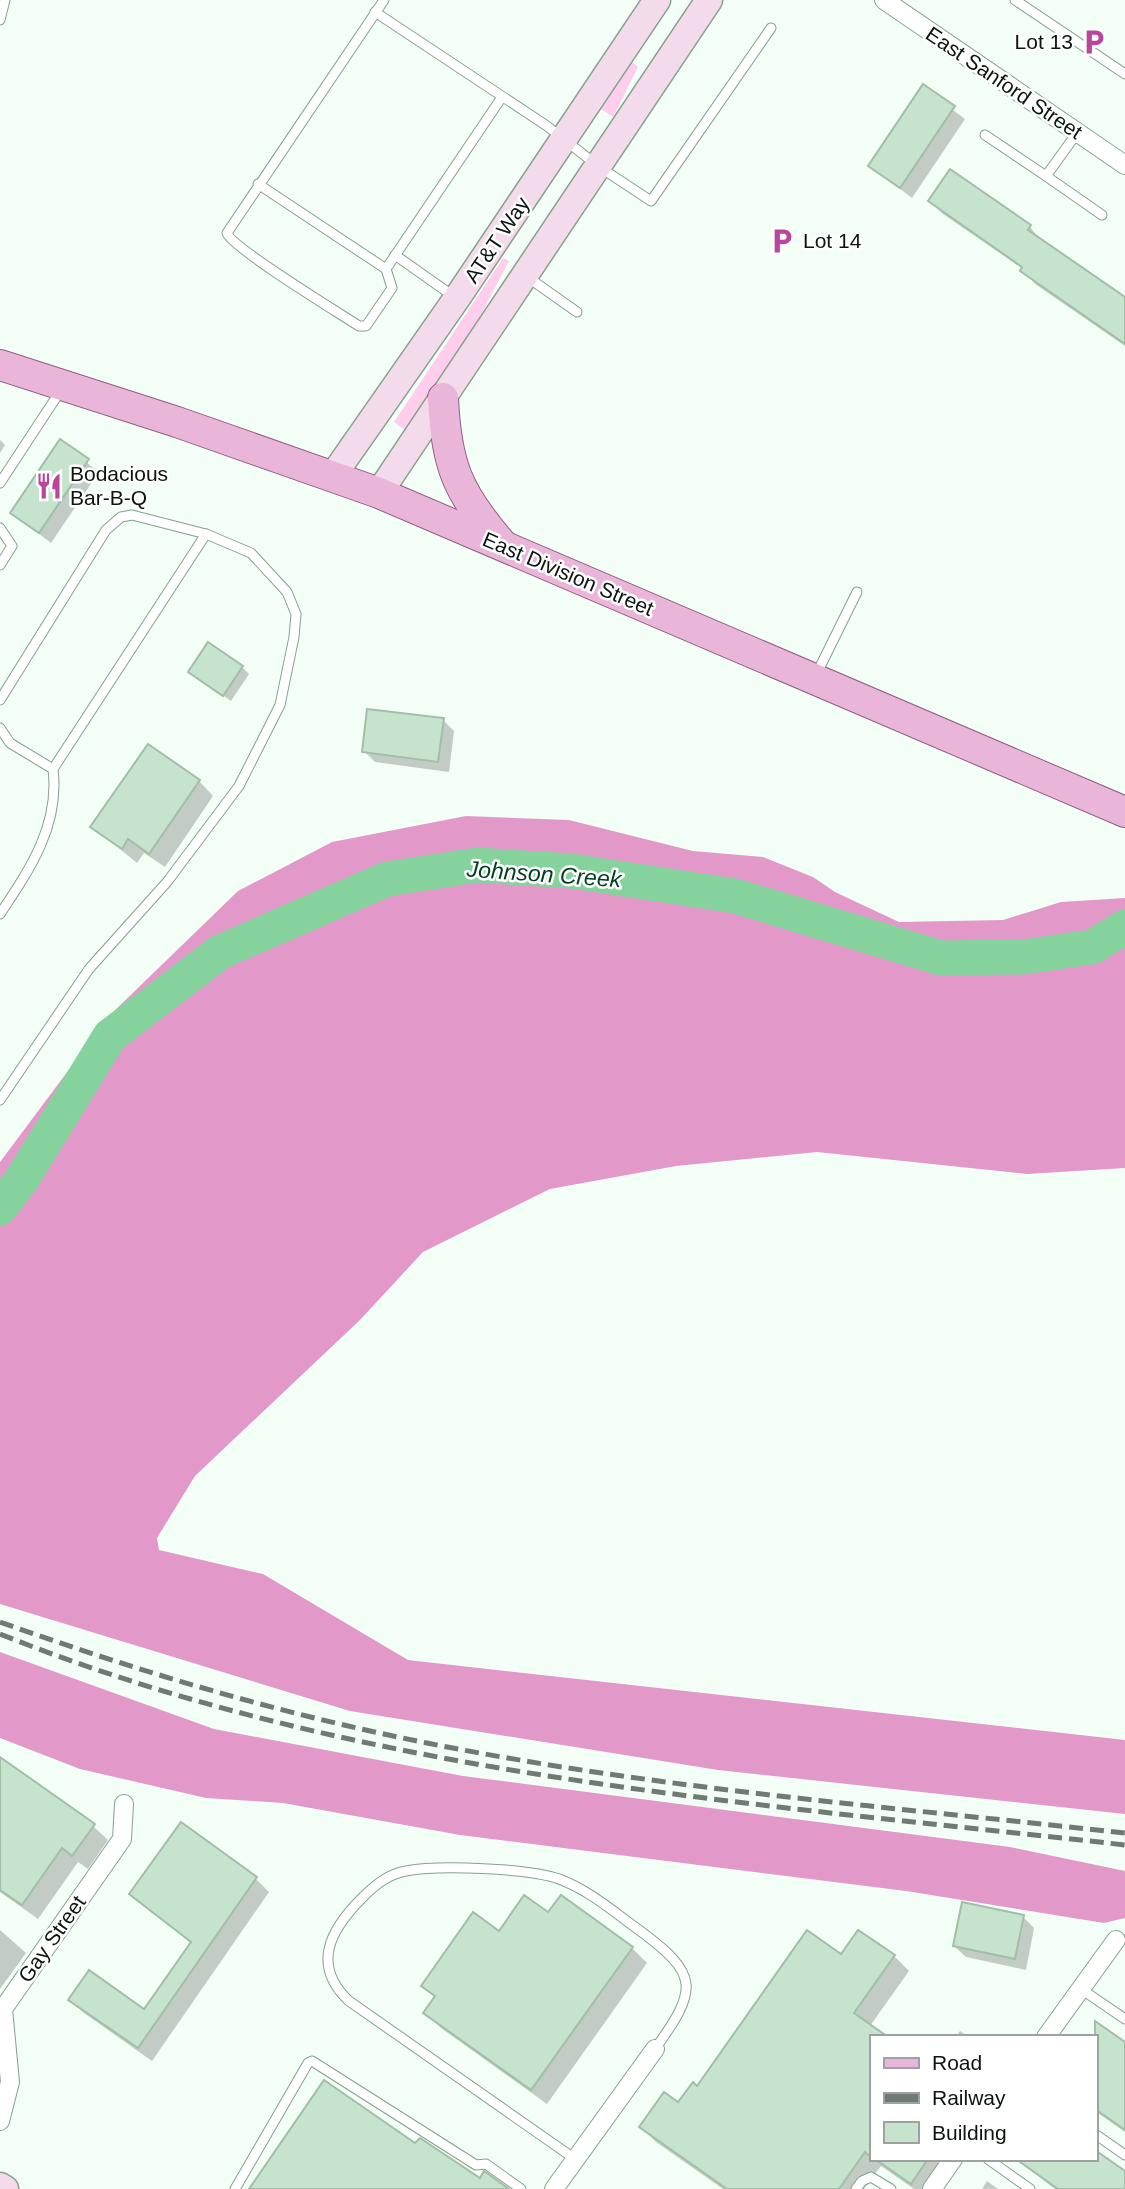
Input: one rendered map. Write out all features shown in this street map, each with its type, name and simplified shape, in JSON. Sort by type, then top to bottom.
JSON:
[{"type":"main road","name":"AT&T Way","points":[[332,477],[457,299],[657,0]]},
{"type":"main road","name":"AT&T Way","points":[[379,493],[709,0]]},
{"type":"main road","name":"East Division Street","points":[[0,365],[379,493],[1119,810]]},
{"type":"main road","points":[[443,398],[445,437],[451,467],[481,520],[503,546]]},
{"type":"main road","points":[[0,2186],[5,2189]]},
{"type":"street","name":"East Sanford Street","points":[[884,0],[1125,165]]},
{"type":"street","name":"Gay Street","points":[[0,2121],[10,2082],[3,2039],[4,2009],[122,1839],[124,1804]]},
{"type":"street","points":[[1047,2035],[1116,1940]]},
{"type":"street","points":[[554,2189],[654,2049]]},
{"type":"street","points":[[932,2189],[952,2161]]},
{"type":"lane","points":[[0,20],[5,0]]},
{"type":"lane","points":[[258,184],[386,269],[392,288],[366,326],[359,326],[230,240],[228,230],[258,184],[384,0]]},
{"type":"lane","points":[[1015,0],[1125,74]]},
{"type":"lane","points":[[375,12],[651,201],[771,28]]},
{"type":"lane","points":[[386,269],[502,97]]},
{"type":"lane","points":[[1046,176],[1077,132]]},
{"type":"lane","points":[[985,135],[1102,215]]},
{"type":"lane","points":[[395,255],[457,299]]},
{"type":"lane","points":[[525,275],[577,312]]},
{"type":"lane","points":[[0,483],[64,386]]},
{"type":"lane","points":[[0,699],[106,530],[121,517],[132,515],[206,534],[251,553],[287,592],[296,614],[280,705],[239,786],[167,883],[89,969],[0,1100]]},
{"type":"lane","points":[[0,528],[12,546],[0,565]]},
{"type":"lane","points":[[0,914],[26,875],[50,827],[55,785],[53,769],[206,534]]},
{"type":"lane","points":[[814,679],[857,592]]},
{"type":"lane","points":[[0,728],[10,743],[53,769]]},
{"type":"lane","points":[[575,2159],[349,2001],[335,1988],[329,1973],[328,1950],[345,1916],[385,1878],[406,1871],[522,1871],[558,1878],[589,1894],[653,1940],[683,1967],[687,1988],[682,2007],[654,2049]]},
{"type":"lane","points":[[1081,1989],[1125,2020]]},
{"type":"lane","points":[[235,2189],[308,2063],[318,2064],[475,2165],[486,2164],[521,2189]]},
{"type":"lane","points":[[1097,2135],[1125,2155]]},
{"type":"lane","points":[[991,2161],[1030,2189]]},
{"type":"lane","points":[[856,2189],[862,2181],[871,2177],[891,2189]]},
{"type":"shaded area","points":[[632,62],[638,67],[613,117],[601,109]]},
{"type":"shaded area","points":[[503,258],[509,261],[478,320],[405,430],[394,422]]},
{"type":"shaded area","points":[[466,816],[569,820],[693,851],[763,857],[813,877],[835,892],[899,922],[1003,920],[1061,902],[1125,898],[1125,1168],[1027,1174],[817,1152],[676,1166],[550,1189],[423,1252],[360,1320],[195,1476],[157,1538],[159,1550],[263,1574],[408,1660],[1125,1740],[1125,1814],[718,1770],[350,1711],[0,1604],[0,1162],[109,1016],[238,891],[332,842]]},
{"type":"shaded area","points":[[0,1652],[214,1729],[463,1776],[1010,1847],[1125,1871],[1125,1918],[1104,1923],[906,1891],[460,1835],[283,1803],[206,1798],[80,1769],[0,1738]]},
{"type":"building","points":[[923,84],[955,106],[900,188],[868,166]]},
{"type":"building","points":[[950,169],[1031,225],[1028,230],[1125,297],[1125,344],[1020,271],[1022,267],[928,201]]},
{"type":"building","name":"Bodacious Bar-B-Q","points":[[60,439],[89,459],[39,533],[10,513]]},
{"type":"building","points":[[208,642],[243,666],[223,696],[188,672]]},
{"type":"building","points":[[367,709],[444,718],[438,762],[362,752]]},
{"type":"building","points":[[148,744],[200,780],[149,854],[128,839],[122,849],[90,827]]},
{"type":"building","points":[[0,1757],[95,1824],[72,1856],[62,1848],[22,1905],[0,1890]]},
{"type":"building","points":[[181,1822],[257,1877],[138,2048],[68,2000],[89,1970],[144,2009],[191,1942],[129,1894]]},
{"type":"building","points":[[524,1895],[548,1912],[561,1895],[633,1947],[531,2090],[423,2013],[435,1996],[421,1986],[473,1912],[499,1931]]},
{"type":"building","points":[[962,1902],[1024,1915],[1015,1959],[953,1946]]},
{"type":"building","points":[[807,1930],[841,1954],[858,1930],[895,1955],[854,2013],[885,2035],[870,2035],[870,2156],[865,2152],[839,2189],[727,2189],[639,2127],[664,2092],[678,2102],[693,2082],[697,2086]]},
{"type":"building","points":[[1095,2021],[1125,2042],[1125,2130],[1097,2110]]},
{"type":"building","points":[[324,2080],[415,2143],[420,2138],[480,2178],[484,2171],[509,2189],[249,2189]]},
{"type":"building","points":[[1097,2151],[1125,2171],[1125,2189],[1058,2189],[1019,2161],[1097,2161]]},
{"type":"building","points":[[878,2161],[927,2161],[911,2184]]},
{"type":"waterway","name":"Johnson Creek","points":[[0,1208],[22,1179],[110,1036],[220,952],[387,879],[477,865],[572,871],[735,896],[941,958],[1023,957],[1092,947],[1125,927]]},
{"type":"railway","points":[[0,1622],[211,1690],[318,1719],[427,1743],[687,1785],[1125,1833]]},
{"type":"railway","points":[[0,1634],[135,1682],[273,1721],[413,1752],[555,1777],[697,1797],[1125,1845]]},
{"type":"place","name":"Lot 13","points":[[1094,42]]},
{"type":"place","name":"Lot 14","points":[[782,241]]},
{"type":"place","name":"Bodacious Bar-B-Q","points":[[49,486]]}]
